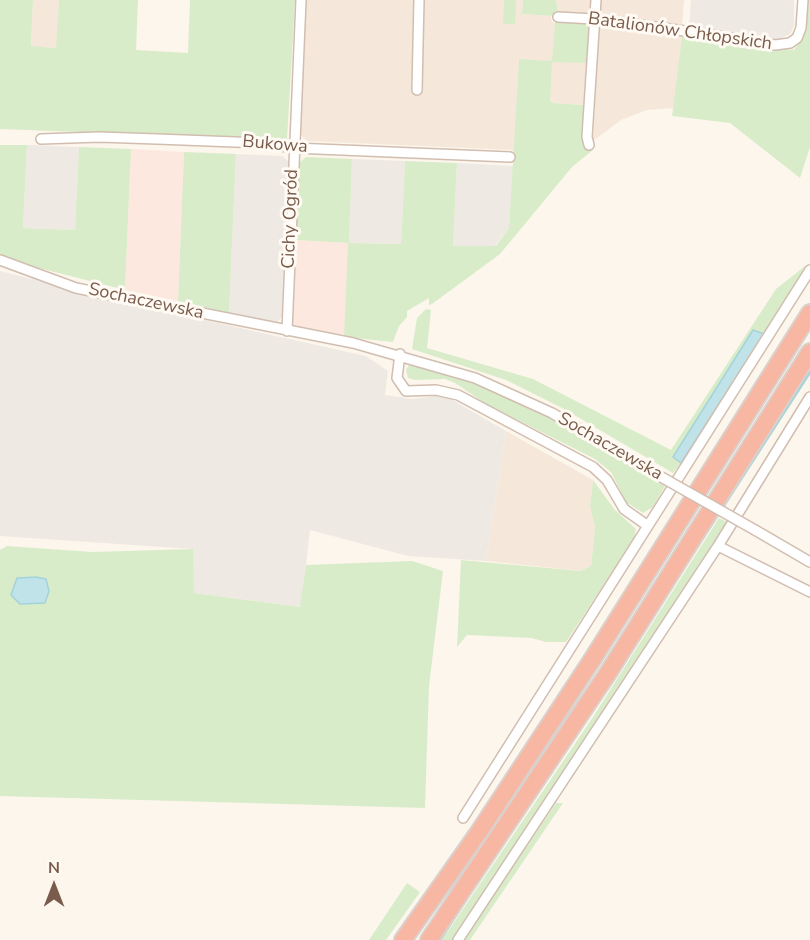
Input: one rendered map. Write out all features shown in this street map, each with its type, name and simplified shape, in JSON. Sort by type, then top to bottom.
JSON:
[{"type":"highway","points":[[403,940],[592,660],[810,313]]},
{"type":"highway","points":[[429,940],[609,673],[810,352]]},
{"type":"street","name":"Cichy Ogród","points":[[287,331],[301,0]]},
{"type":"street","points":[[417,90],[419,0]]},
{"type":"street","points":[[590,145],[587,137],[596,0]]},
{"type":"street","name":"Batalionów Chłopskich","points":[[558,17],[594,19],[782,45],[797,38],[801,28],[803,0]]},
{"type":"street","name":"Bukowa","points":[[41,139],[122,137],[261,143],[294,148],[510,157]]},
{"type":"street","name":"Sochaczewska","points":[[0,260],[76,288],[400,354],[476,378],[517,395],[810,562]]},
{"type":"street","points":[[463,818],[810,270]]},
{"type":"street","name":"Sochaczewska","points":[[400,354],[397,378],[406,391],[436,390],[459,395],[593,466],[607,480],[624,509],[648,526]]},
{"type":"street","points":[[458,940],[718,546],[810,397]]},
{"type":"street","points":[[718,546],[810,592]]},
{"type":"shaded area","points":[[33,0],[59,0],[57,48],[31,47]]},
{"type":"shaded area","points":[[306,0],[523,0],[522,14],[551,16],[552,22],[555,23],[553,61],[586,63],[584,102],[582,105],[553,103],[519,60],[514,150],[307,141],[300,134]]},
{"type":"shaded area","points":[[556,0],[592,0],[592,11],[588,14],[558,12]]},
{"type":"shaded area","points":[[601,0],[684,0],[682,25],[605,16],[600,10]]},
{"type":"shaded area","points":[[691,0],[794,0],[794,26],[790,34],[776,40],[689,26]]},
{"type":"shaded area","points":[[605,24],[682,36],[674,108],[647,110],[621,120],[593,141],[599,28]]},
{"type":"shaded area","points":[[27,145],[79,147],[75,230],[23,228]]},
{"type":"shaded area","points":[[131,149],[184,152],[178,301],[125,290]]},
{"type":"shaded area","points":[[236,154],[282,156],[289,162],[282,317],[277,322],[229,313]]},
{"type":"shaded area","points":[[352,159],[405,161],[401,244],[349,243]]},
{"type":"shaded area","points":[[457,163],[513,166],[509,228],[495,246],[453,246]]},
{"type":"shaded area","points":[[296,240],[349,243],[345,335],[292,327]]},
{"type":"shaded area","points":[[0,271],[159,310],[366,356],[388,371],[385,395],[412,399],[444,395],[506,431],[486,561],[408,556],[310,530],[301,607],[194,593],[192,549],[0,536]]},
{"type":"shaded area","points":[[506,431],[593,480],[590,506],[595,528],[591,566],[582,571],[486,561]]},
{"type":"green space","points":[[0,0],[33,0],[31,46],[56,48],[59,0],[138,0],[136,50],[188,53],[190,0],[295,0],[287,140],[0,129]]},
{"type":"green space","points":[[504,0],[516,0],[515,24],[503,24]]},
{"type":"green space","points":[[523,0],[556,0],[558,12],[551,16],[522,14]]},
{"type":"green space","points":[[806,0],[810,0],[810,147],[800,178],[730,123],[672,116],[682,36],[794,50],[802,39],[805,29]]},
{"type":"green space","points":[[558,20],[584,22],[589,27],[586,63],[552,62],[550,100],[553,103],[582,105],[587,101],[584,142],[593,150],[572,167],[500,254],[432,304],[429,305],[429,298],[407,311],[407,317],[399,326],[393,342],[344,337],[348,243],[296,240],[299,163],[306,157],[352,159],[349,243],[401,244],[405,161],[457,163],[453,246],[496,246],[509,228],[519,59],[552,61],[555,23]]},
{"type":"green space","points":[[0,145],[27,145],[23,228],[75,230],[79,147],[131,149],[125,290],[0,258]]},
{"type":"green space","points":[[184,152],[236,154],[229,313],[178,301]]},
{"type":"green space","points":[[809,263],[764,334],[753,331],[673,457],[681,463],[673,473],[564,409],[506,380],[412,349],[417,318],[426,309],[431,310],[427,348],[533,379],[671,450],[776,289]]},
{"type":"green space","points":[[410,363],[418,363],[490,388],[530,407],[665,486],[653,507],[643,513],[626,502],[611,472],[595,459],[486,404],[455,383],[445,379],[415,380],[408,378],[406,370]]},
{"type":"green space","points":[[593,480],[615,510],[636,529],[634,539],[566,642],[467,635],[457,647],[461,560],[581,571],[591,566],[595,528],[590,506]]},
{"type":"green space","points":[[719,518],[727,522],[452,940],[442,940],[593,717]]},
{"type":"green space","points":[[7,546],[92,552],[193,549],[194,593],[300,607],[306,565],[412,561],[443,571],[429,686],[425,808],[0,796],[0,550]]},
{"type":"green space","points":[[556,803],[563,803],[470,940],[463,940]]},
{"type":"green space","points":[[407,883],[420,892],[386,940],[369,940]]},
{"type":"water","points":[[753,330],[764,334],[681,463],[673,457]]},
{"type":"water","points":[[17,578],[46,579],[49,591],[45,603],[20,604],[11,595]]},
{"type":"waterway","points":[[697,547],[810,372]]},
{"type":"waterway","points":[[440,940],[470,893]]}]
